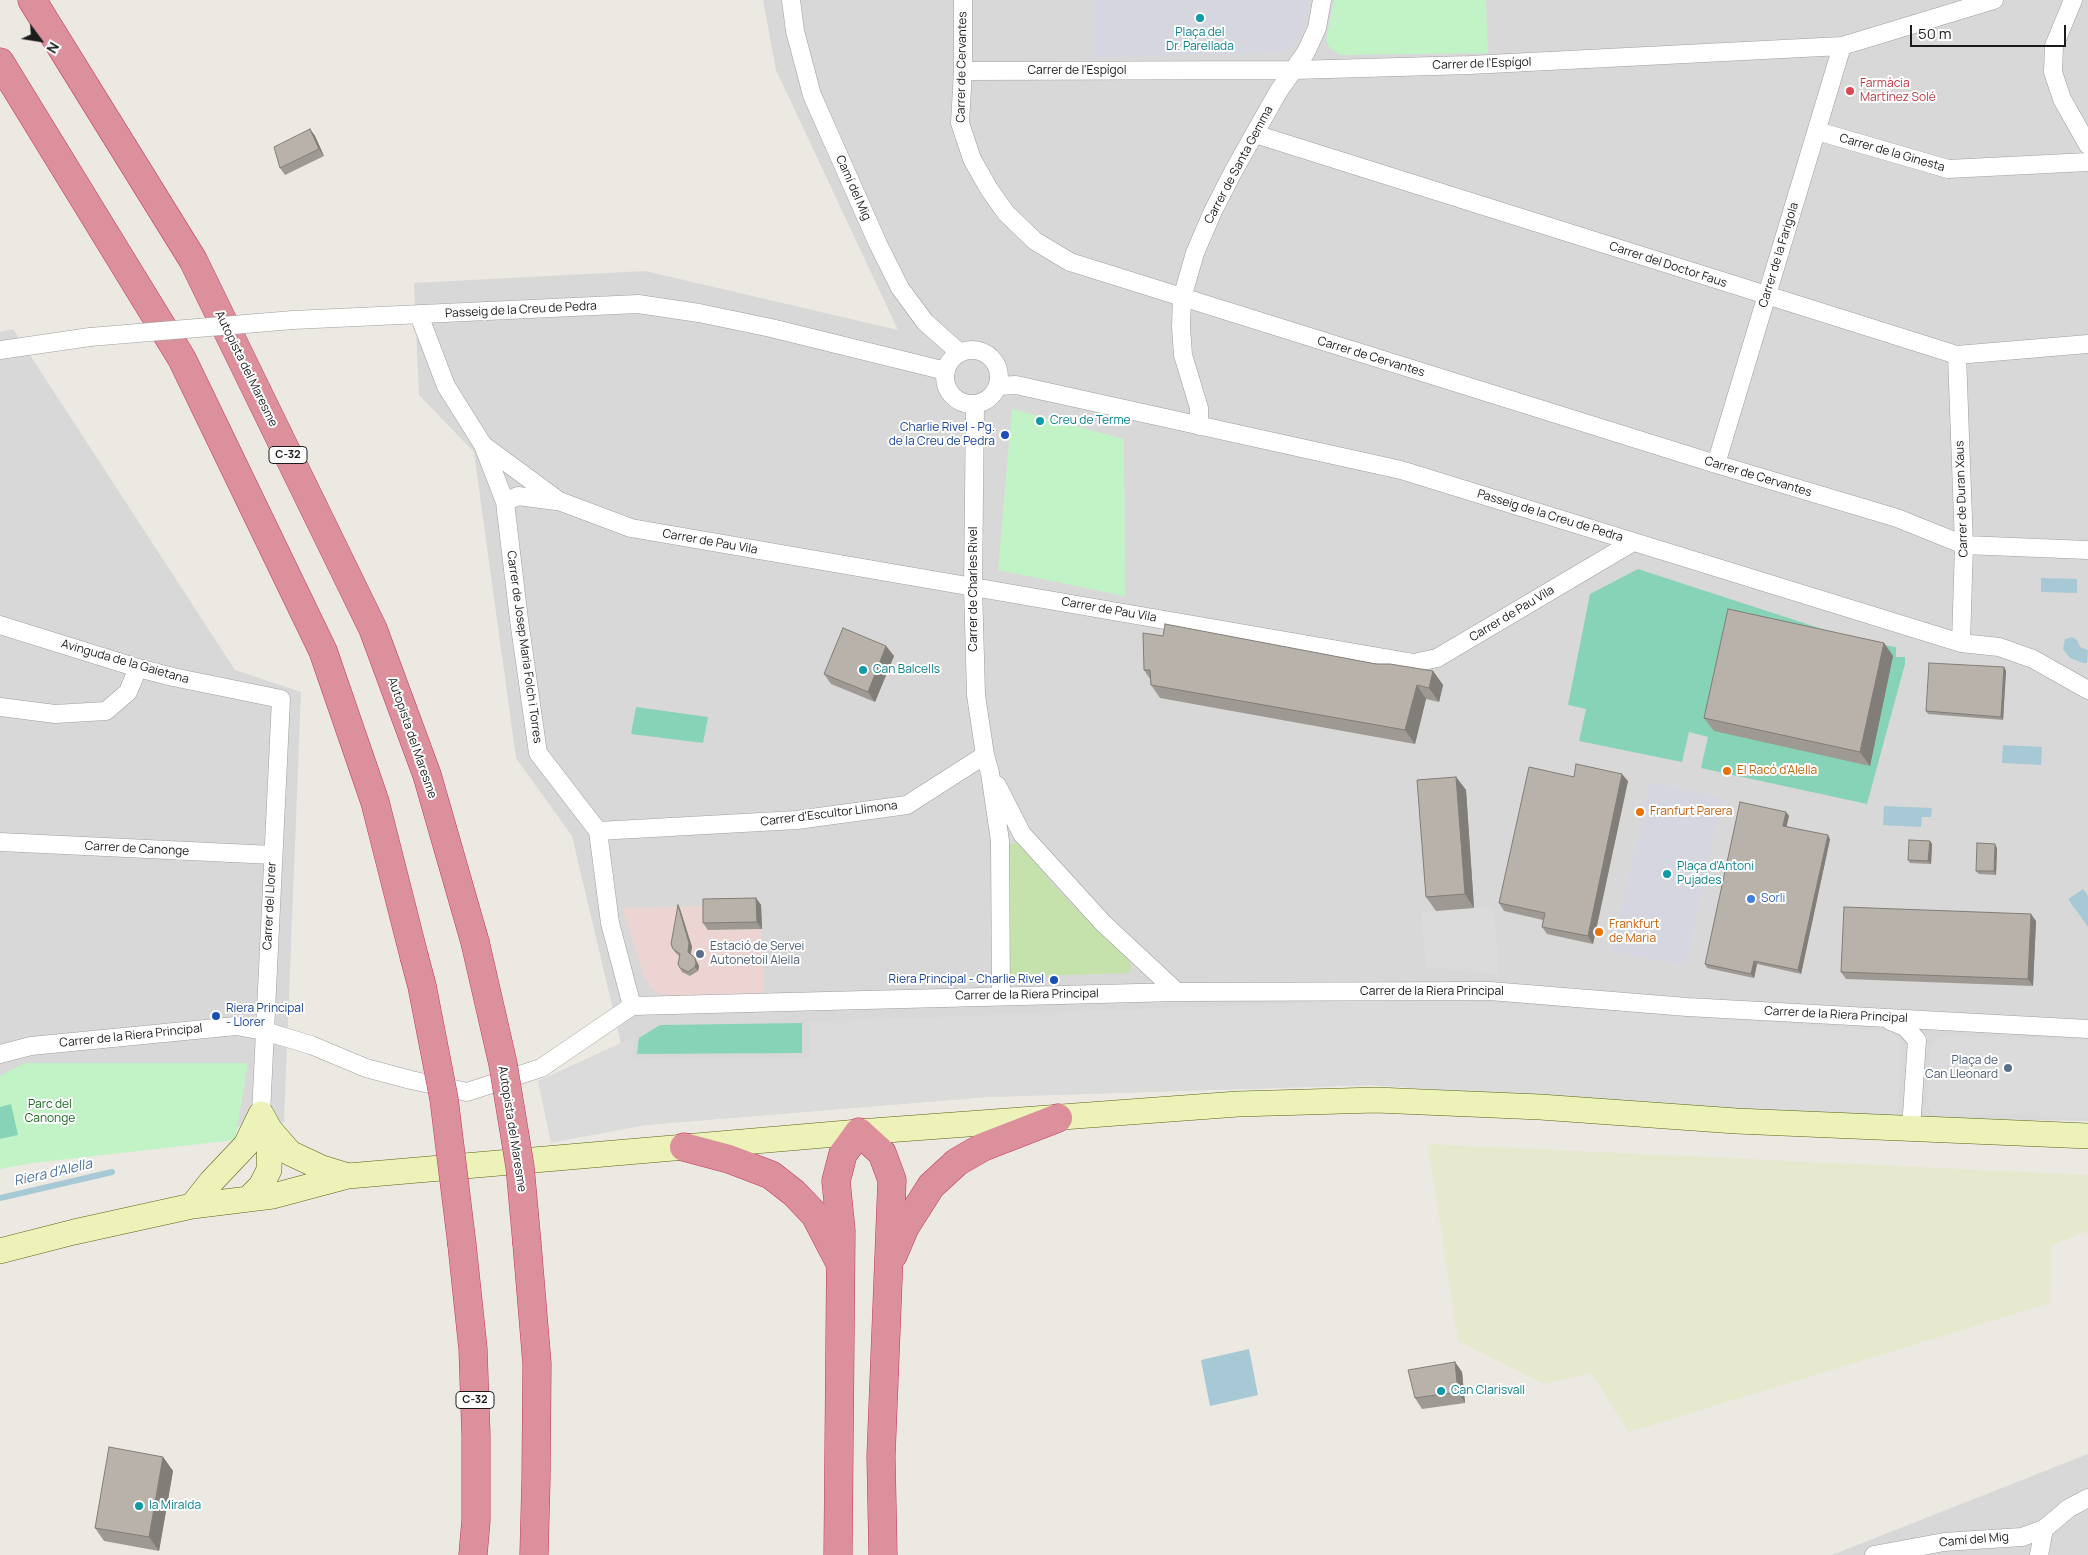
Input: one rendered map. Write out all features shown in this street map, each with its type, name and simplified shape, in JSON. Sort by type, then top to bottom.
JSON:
[{"type":"highway","name":"Autopista del Maresme","points":[[32,0],[193,260],[373,629],[427,775],[475,942],[503,1064],[520,1167],[536,1364],[534,1555]]},
{"type":"highway","name":"C-32","points":[[0,62],[182,359],[323,651],[375,802],[422,986],[444,1099],[473,1348],[476,1520],[472,1555]]},
{"type":"highway","points":[[888,1268],[905,1227],[931,1186],[958,1162],[984,1147],[1058,1118]]},
{"type":"highway","points":[[838,1555],[842,1231],[836,1181],[843,1154],[859,1132],[882,1153],[892,1180],[881,1456],[881,1551]]},
{"type":"highway","points":[[684,1146],[729,1159],[771,1175],[794,1193],[815,1215],[841,1265]]},
{"type":"main road","points":[[0,1250],[192,1206],[348,1176],[684,1146],[1238,1104],[1376,1100],[1540,1107],[1736,1121],[2088,1136]]},
{"type":"main road","points":[[192,1206],[265,1122]]},
{"type":"main road","points":[[265,1122],[290,1153],[322,1168],[348,1176]]},
{"type":"main road","points":[[261,1194],[269,1170],[265,1122]]},
{"type":"main road","points":[[246,1145],[245,1170],[261,1194]]},
{"type":"street","name":"Camí del Mig","points":[[791,0],[795,31],[812,95],[900,288],[925,322],[960,353]]},
{"type":"street","name":"Carrer de Cervantes","points":[[963,0],[963,71],[960,122],[972,159],[989,189],[1006,213],[1035,241],[1070,262],[1716,464],[1897,518],[1964,546]]},
{"type":"street","name":"Carrer de Santa Gemma","points":[[1199,426],[1200,408],[1183,355],[1182,298],[1195,253],[1213,210],[1278,92],[1306,52],[1317,28],[1322,0]]},
{"type":"street","name":"Carrer de l'Espígol","points":[[963,71],[1294,70],[1470,65],[1842,46],[1994,0]]},
{"type":"street","points":[[2073,0],[2054,46],[2053,72],[2062,99],[2088,145]]},
{"type":"street","name":"Carrer de la Farigola","points":[[1716,464],[1842,46]]},
{"type":"street","name":"Carrer de la Ginesta","points":[[1817,131],[1934,167],[1948,169],[2088,162]]},
{"type":"street","name":"Carrer del Doctor Faus","points":[[1255,134],[1957,355],[2088,344]]},
{"type":"street","name":"Passeig de la Creu de Pedra","points":[[0,350],[90,337],[293,320],[638,304],[699,313],[771,328],[946,371]]},
{"type":"street","name":"Carrer de Josep Maria Folch i Torres","points":[[419,315],[446,386],[484,445],[506,502],[519,620],[538,753],[598,832],[610,922],[632,1006]]},
{"type":"street","points":[[969,350],[979,350],[991,357],[997,364],[998,386],[992,396],[984,401],[975,404],[958,400],[951,394],[947,385],[946,371],[950,362],[960,353],[969,350]]},
{"type":"street","name":"Carrer de Duran Xaus","points":[[1957,355],[1964,546],[1961,642]]},
{"type":"street","name":"Passeig de la Creu de Pedra","points":[[998,386],[1016,385],[1401,470],[1961,642],[1999,647],[2033,658],[2088,690]]},
{"type":"street","name":"Carrer de Charles Rivel","points":[[975,404],[972,587],[976,695],[1000,841],[1001,996]]},
{"type":"street","name":"Carrer de Pau Vila","points":[[484,445],[559,501]]},
{"type":"street","name":"Carrer de Pau Vila","points":[[506,502],[518,496],[559,501],[631,528],[1414,663],[1437,658],[1634,542]]},
{"type":"street","points":[[1964,546],[2088,550]]},
{"type":"street","name":"Avinguda de la Gaietana","points":[[0,625],[138,668],[281,699]]},
{"type":"street","points":[[0,706],[55,714],[106,711],[128,692],[138,668]]},
{"type":"street","name":"Carrer del Llorer","points":[[265,1122],[264,1031],[281,699]]},
{"type":"street","name":"Carrer d'Escultor Llimona","points":[[598,832],[797,820],[907,805],[985,755]]},
{"type":"street","name":"Carrer de Charles Rivel","points":[[990,773],[1022,834],[1103,923],[1177,992]]},
{"type":"street","points":[[1000,841],[1022,834]]},
{"type":"street","name":"Carrer de Canonge","points":[[0,842],[273,855]]},
{"type":"street","name":"Carrer de la Riera Principal","points":[[0,1054],[31,1046],[236,1026],[264,1031],[311,1045],[366,1068],[467,1092],[541,1068],[632,1006],[1177,992],[1490,991],[1687,1006],[2088,1029]]},
{"type":"street","points":[[1880,1018],[1905,1027],[1917,1040],[1911,1129]]},
{"type":"street","points":[[1917,1040],[1933,1030],[1954,1022]]},
{"type":"street","name":"Camí del Mig","points":[[1874,1555],[1944,1542],[2022,1537],[2044,1529],[2062,1516],[2069,1508],[2088,1498]]},
{"type":"street","points":[[2039,1555],[2044,1529]]},
{"type":"shaded area","points":[[763,0],[2088,0],[2088,1121],[1887,1118],[1370,1085],[986,1097],[645,1125],[624,1056],[572,836],[516,758],[474,452],[419,395],[414,283],[645,271],[898,330],[776,70]]},
{"type":"shaded area","name":"Plaça del Dr. Parellada","points":[[1094,0],[1309,0],[1302,36],[1286,52],[1094,58]]},
{"type":"shaded area","points":[[13,329],[235,670],[301,692],[284,1122],[116,1139],[0,1163],[0,332]]},
{"type":"shaded area","name":"Plaça d'Antoni Pujades","points":[[1650,782],[1722,797],[1686,967],[1611,951]]},
{"type":"shaded area","name":"Estació de Servei Autonetoil Alella","points":[[761,905],[764,994],[665,996],[655,992],[645,979],[622,908]]},
{"type":"shaded area","points":[[1494,908],[1499,974],[1426,967],[1421,912]]},
{"type":"shaded area","points":[[1423,998],[1890,1031],[1900,1040],[1901,1046],[1898,1113],[1887,1118],[1370,1085],[986,1097],[645,1125],[551,1143],[538,1081],[634,1037],[632,1059],[810,1058],[810,1022]]},
{"type":"shaded area","name":"Plaça de Can Lleonard","points":[[1945,1036],[2088,1040],[2088,1119],[2013,1114],[1943,1117],[1933,1115],[1928,1105],[1927,1092],[1930,1048],[1935,1039]]},
{"type":"shaded area","points":[[2088,1454],[2088,1555],[1832,1555]]},
{"type":"green space","points":[[1334,0],[1486,0],[1488,53],[1340,55],[1329,47],[1326,41]]},
{"type":"green space","points":[[1012,409],[1124,439],[1125,596],[998,570]]},
{"type":"green space","points":[[1638,569],[1859,641],[1896,647],[1896,657],[1905,657],[1905,664],[1867,804],[1701,768],[1708,737],[1689,732],[1682,762],[1579,741],[1586,709],[1568,705],[1590,594]]},
{"type":"green space","points":[[636,707],[708,717],[703,743],[631,734]]},
{"type":"green space","points":[[1017,842],[1022,844],[1051,882],[1078,911],[1125,953],[1131,965],[1130,973],[1009,977],[1009,845]]},
{"type":"green space","points":[[802,1023],[802,1053],[637,1054],[639,1038],[660,1025]]},
{"type":"green space","name":"Parc del Canonge","points":[[24,1063],[248,1063],[235,1140],[33,1163],[0,1169],[0,1076]]},
{"type":"green space","points":[[11,1104],[18,1135],[0,1139],[0,1107]]},
{"type":"green space","points":[[1428,1144],[2088,1175],[2088,1231],[2051,1245],[2050,1303],[1629,1432],[1591,1373],[1545,1384],[1458,1341]]},
{"type":"water","points":[[2041,578],[2077,579],[2077,593],[2041,592]]},
{"type":"water","points":[[2072,637],[2077,640],[2080,647],[2088,650],[2087,663],[2070,658],[2063,649],[2065,639]]},
{"type":"water","points":[[2003,745],[2042,747],[2041,765],[2002,763]]},
{"type":"water","points":[[1884,806],[1932,808],[1931,817],[1922,817],[1921,827],[1883,825]]},
{"type":"water","points":[[2083,889],[2088,896],[2088,927],[2068,899]]},
{"type":"water","points":[[1249,1349],[1258,1395],[1210,1406],[1201,1360]]},
{"type":"building","points":[[310,129],[319,149],[280,168],[274,147]]},
{"type":"building","points":[[1728,609],[1884,643],[1860,752],[1704,718]]},
{"type":"building","points":[[1165,624],[1376,664],[1390,664],[1433,671],[1429,688],[1417,685],[1405,730],[1151,685],[1150,670],[1144,670],[1143,633],[1163,636]]},
{"type":"building","name":"Can Balcells","points":[[843,628],[886,646],[868,692],[824,674]]},
{"type":"building","points":[[1929,663],[2004,667],[2001,717],[1926,711]]},
{"type":"building","points":[[1576,764],[1622,774],[1588,936],[1542,927],[1545,913],[1499,903],[1529,767],[1574,777]]},
{"type":"building","points":[[1456,777],[1465,894],[1426,897],[1417,780]]},
{"type":"building","points":[[1740,802],[1786,812],[1783,826],[1828,835],[1798,970],[1754,961],[1751,974],[1705,964]]},
{"type":"building","points":[[1909,840],[1930,841],[1928,861],[1908,860]]},
{"type":"building","points":[[1977,843],[1995,844],[1994,871],[1976,871]]},
{"type":"building","points":[[756,898],[757,922],[703,923],[703,899]]},
{"type":"building","points":[[678,905],[689,943],[688,952],[695,958],[696,963],[695,967],[688,972],[680,968],[678,964],[680,954],[673,949],[671,944]]},
{"type":"building","points":[[1844,907],[2031,914],[2028,979],[1841,972]]},
{"type":"building","points":[[1455,1362],[1458,1392],[1415,1398],[1408,1370]]},
{"type":"building","name":"la Miralda","points":[[109,1447],[163,1457],[149,1537],[95,1528]]},
{"type":"waterway","name":"Riera d'Alella","points":[[0,1198],[112,1172]]},
{"type":"place","name":"Plaça del Dr. Parellada","points":[[1200,18]]},
{"type":"place","name":"Farmàcia Martínez Solé","points":[[1850,91]]},
{"type":"place","name":"Creu de Terme","points":[[1040,421]]},
{"type":"place","name":"Charlie Rivel - Pg. de la Creu de Pedra","points":[[1005,435]]},
{"type":"place","name":"Can Balcells","points":[[863,670]]},
{"type":"place","name":"El Racó d'Alella","points":[[1727,771]]},
{"type":"place","name":"Franfurt Parera","points":[[1640,812]]},
{"type":"place","name":"Plaça d'Antoni Pujades","points":[[1667,874]]},
{"type":"place","name":"Sorli","points":[[1751,899]]},
{"type":"place","name":"Frankfurt de Maria","points":[[1599,932]]},
{"type":"place","name":"Estació de Servei Autonetoil Alella","points":[[700,954]]},
{"type":"place","name":"Riera Principal - Charlie Rivel","points":[[1054,980]]},
{"type":"place","name":"Riera Principal - Llorer","points":[[216,1016]]},
{"type":"place","name":"Plaça de Can Lleonard","points":[[2008,1068]]},
{"type":"place","name":"Can Clarisvall","points":[[1441,1391]]},
{"type":"place","name":"la Miralda","points":[[139,1506]]}]
